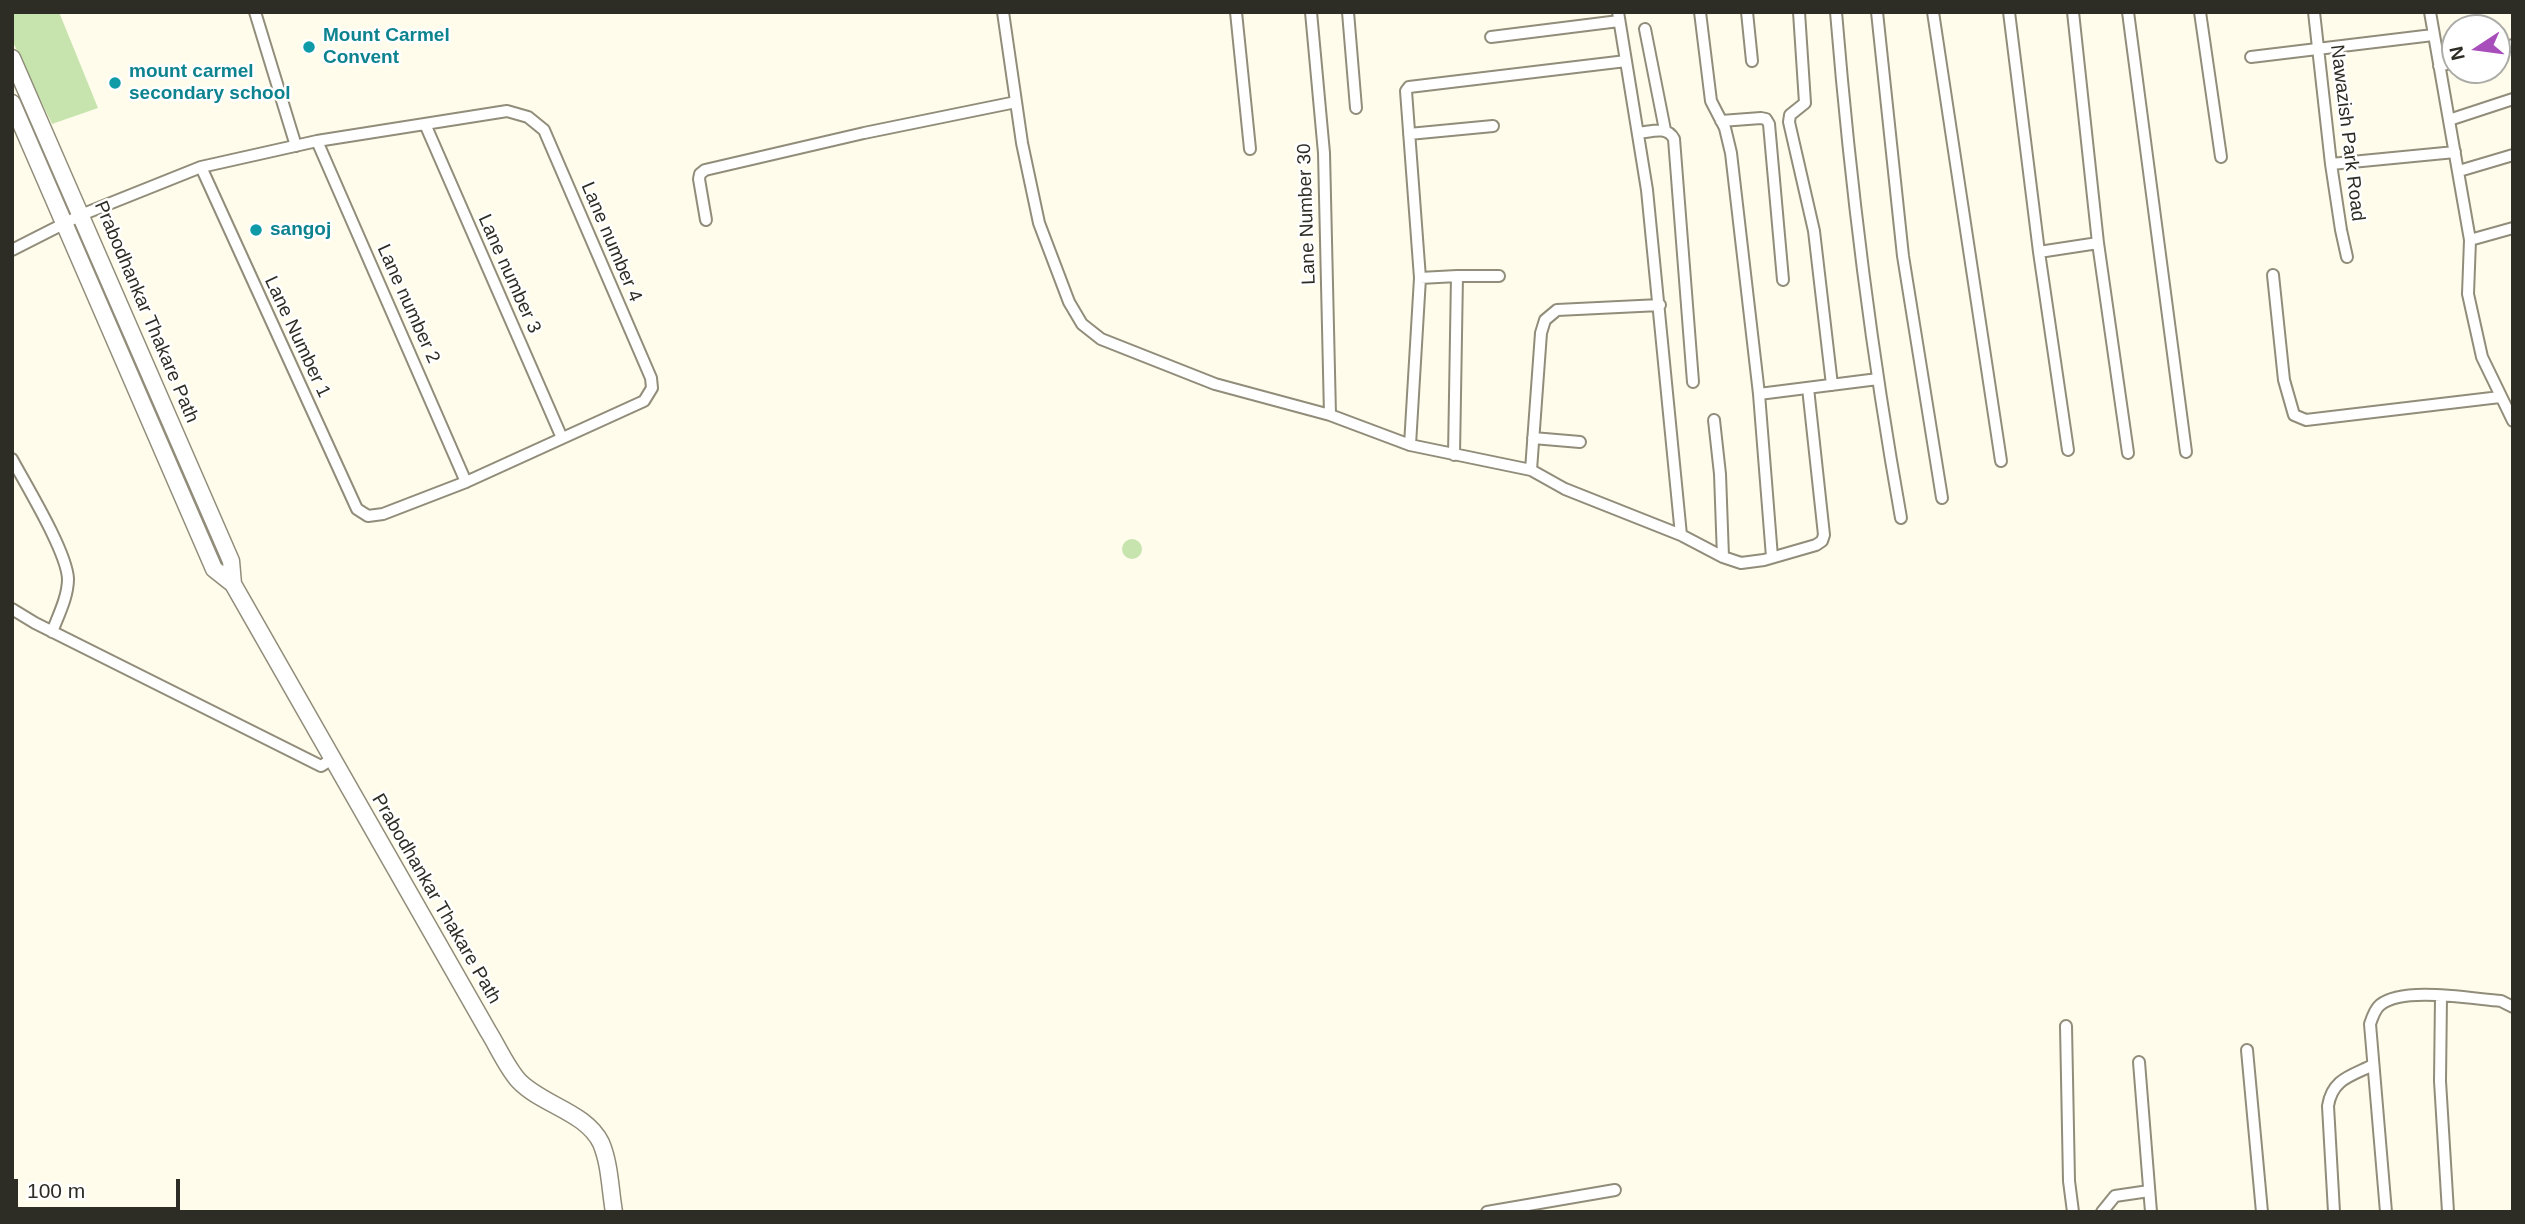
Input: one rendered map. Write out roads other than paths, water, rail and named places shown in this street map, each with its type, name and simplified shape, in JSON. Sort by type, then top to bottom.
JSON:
[{"type":"main road","name":"Prabodhankar Thakare Path","points":[[12,58],[230,561],[233,584],[519,1081],[537,1096],[582,1122],[600,1141],[607,1164],[614,1212]]},
{"type":"main road","name":"Prabodhankar Thakare Path","points":[[12,103],[214,569],[233,584]]},
{"type":"street","points":[[255,12],[296,146]]},
{"type":"street","points":[[1003,12],[1022,143],[1039,223],[1069,302],[1082,324],[1101,339],[1215,384],[1330,415],[1410,445],[1531,470],[1565,489],[1681,535],[1723,558],[1746,564],[1822,541],[1824,535],[1808,388]]},
{"type":"street","points":[[1236,12],[1250,149]]},
{"type":"street","name":"Lane Number 30","points":[[1311,12],[1324,153],[1330,415]]},
{"type":"street","points":[[1700,12],[1711,101],[1731,152],[1759,394],[1772,557]]},
{"type":"street","points":[[1746,12],[1752,61]]},
{"type":"street","points":[[1780,126],[1804,103],[1799,12]]},
{"type":"street","points":[[1836,12],[1846,130],[1878,379],[1901,518]]},
{"type":"street","points":[[1877,12],[1903,256],[1942,498]]},
{"type":"street","points":[[1933,12],[2001,461]]},
{"type":"street","points":[[2009,12],[2039,251],[2068,450]]},
{"type":"street","points":[[2073,12],[2098,243],[2128,453]]},
{"type":"street","points":[[2128,12],[2186,452]]},
{"type":"street","points":[[2200,12],[2221,157]]},
{"type":"street","name":"Nawazish Park Road","points":[[2314,12],[2331,164],[2347,257]]},
{"type":"street","points":[[2430,12],[2470,240],[2468,294],[2482,357],[2513,421]]},
{"type":"street","points":[[1351,13],[1356,108]]},
{"type":"street","points":[[1491,37],[1619,17],[1647,190],[1681,535]]},
{"type":"street","points":[[1645,29],[1665,130]]},
{"type":"street","points":[[2251,57],[2433,35]]},
{"type":"street","points":[[1410,445],[1420,278],[1406,91],[1409,87],[1626,61]]},
{"type":"street","points":[[2449,120],[2513,99]]},
{"type":"street","points":[[706,220],[699,179],[705,170],[864,133],[1016,102]]},
{"type":"street","name":"Lane number 4","points":[[425,124],[507,111],[528,117],[544,130],[651,378],[652,388],[644,401],[562,439]]},
{"type":"street","points":[[1790,115],[1789,122],[1814,231],[1832,385]]},
{"type":"street","points":[[1721,121],[1761,118],[1766,119],[1769,124],[1783,280]]},
{"type":"street","points":[[12,250],[81,215],[201,167],[317,141],[425,124]]},
{"type":"street","name":"Lane number 3","points":[[425,124],[562,439]]},
{"type":"street","points":[[1409,134],[1493,126]]},
{"type":"street","points":[[1637,133],[1665,130],[1672,134],[1676,149],[1693,382]]},
{"type":"street","name":"Lane number 2","points":[[317,141],[466,482]]},
{"type":"street","points":[[2331,164],[2455,152]]},
{"type":"street","points":[[2459,171],[2513,155]]},
{"type":"street","name":"Lane Number 1","points":[[201,167],[357,509],[368,516],[383,514],[466,482]]},
{"type":"street","points":[[2470,240],[2513,228]]},
{"type":"street","points":[[2039,251],[2098,243]]},
{"type":"street","points":[[1420,278],[1499,275]]},
{"type":"street","points":[[2273,275],[2284,380],[2294,415],[2306,420],[2500,397]]},
{"type":"street","points":[[1454,455],[1457,276]]},
{"type":"street","points":[[1531,470],[1541,333],[1545,320],[1556,310],[1660,305]]},
{"type":"street","points":[[1759,394],[1878,379]]},
{"type":"street","points":[[1714,420],[1720,474],[1723,558]]},
{"type":"street","points":[[1533,438],[1580,442]]},
{"type":"street","points":[[466,482],[562,439]]},
{"type":"street","points":[[12,459],[63,556],[68,579],[63,605],[52,632]]},
{"type":"street","points":[[12,610],[321,766],[332,759]]},
{"type":"street","points":[[2386,1212],[2370,1024],[2379,1005],[2394,998],[2414,995],[2501,1001],[2513,1007]]},
{"type":"street","points":[[2441,997],[2440,1081],[2448,1212]]},
{"type":"street","points":[[2066,1026],[2073,1212]]},
{"type":"street","points":[[2247,1051],[2262,1212]]},
{"type":"street","points":[[2139,1062],[2151,1212]]},
{"type":"street","points":[[2334,1212],[2329,1093],[2339,1082],[2373,1065]]},
{"type":"street","points":[[1487,1212],[1615,1190]]},
{"type":"street","points":[[2102,1212],[2115,1196],[2149,1191]]},
{"type":"place","name":"Mount Carmel Convent","points":[[309,47]]},
{"type":"place","name":"mount carmel secondary school","points":[[115,83]]},
{"type":"place","name":"sangoj","points":[[256,230]]}]
